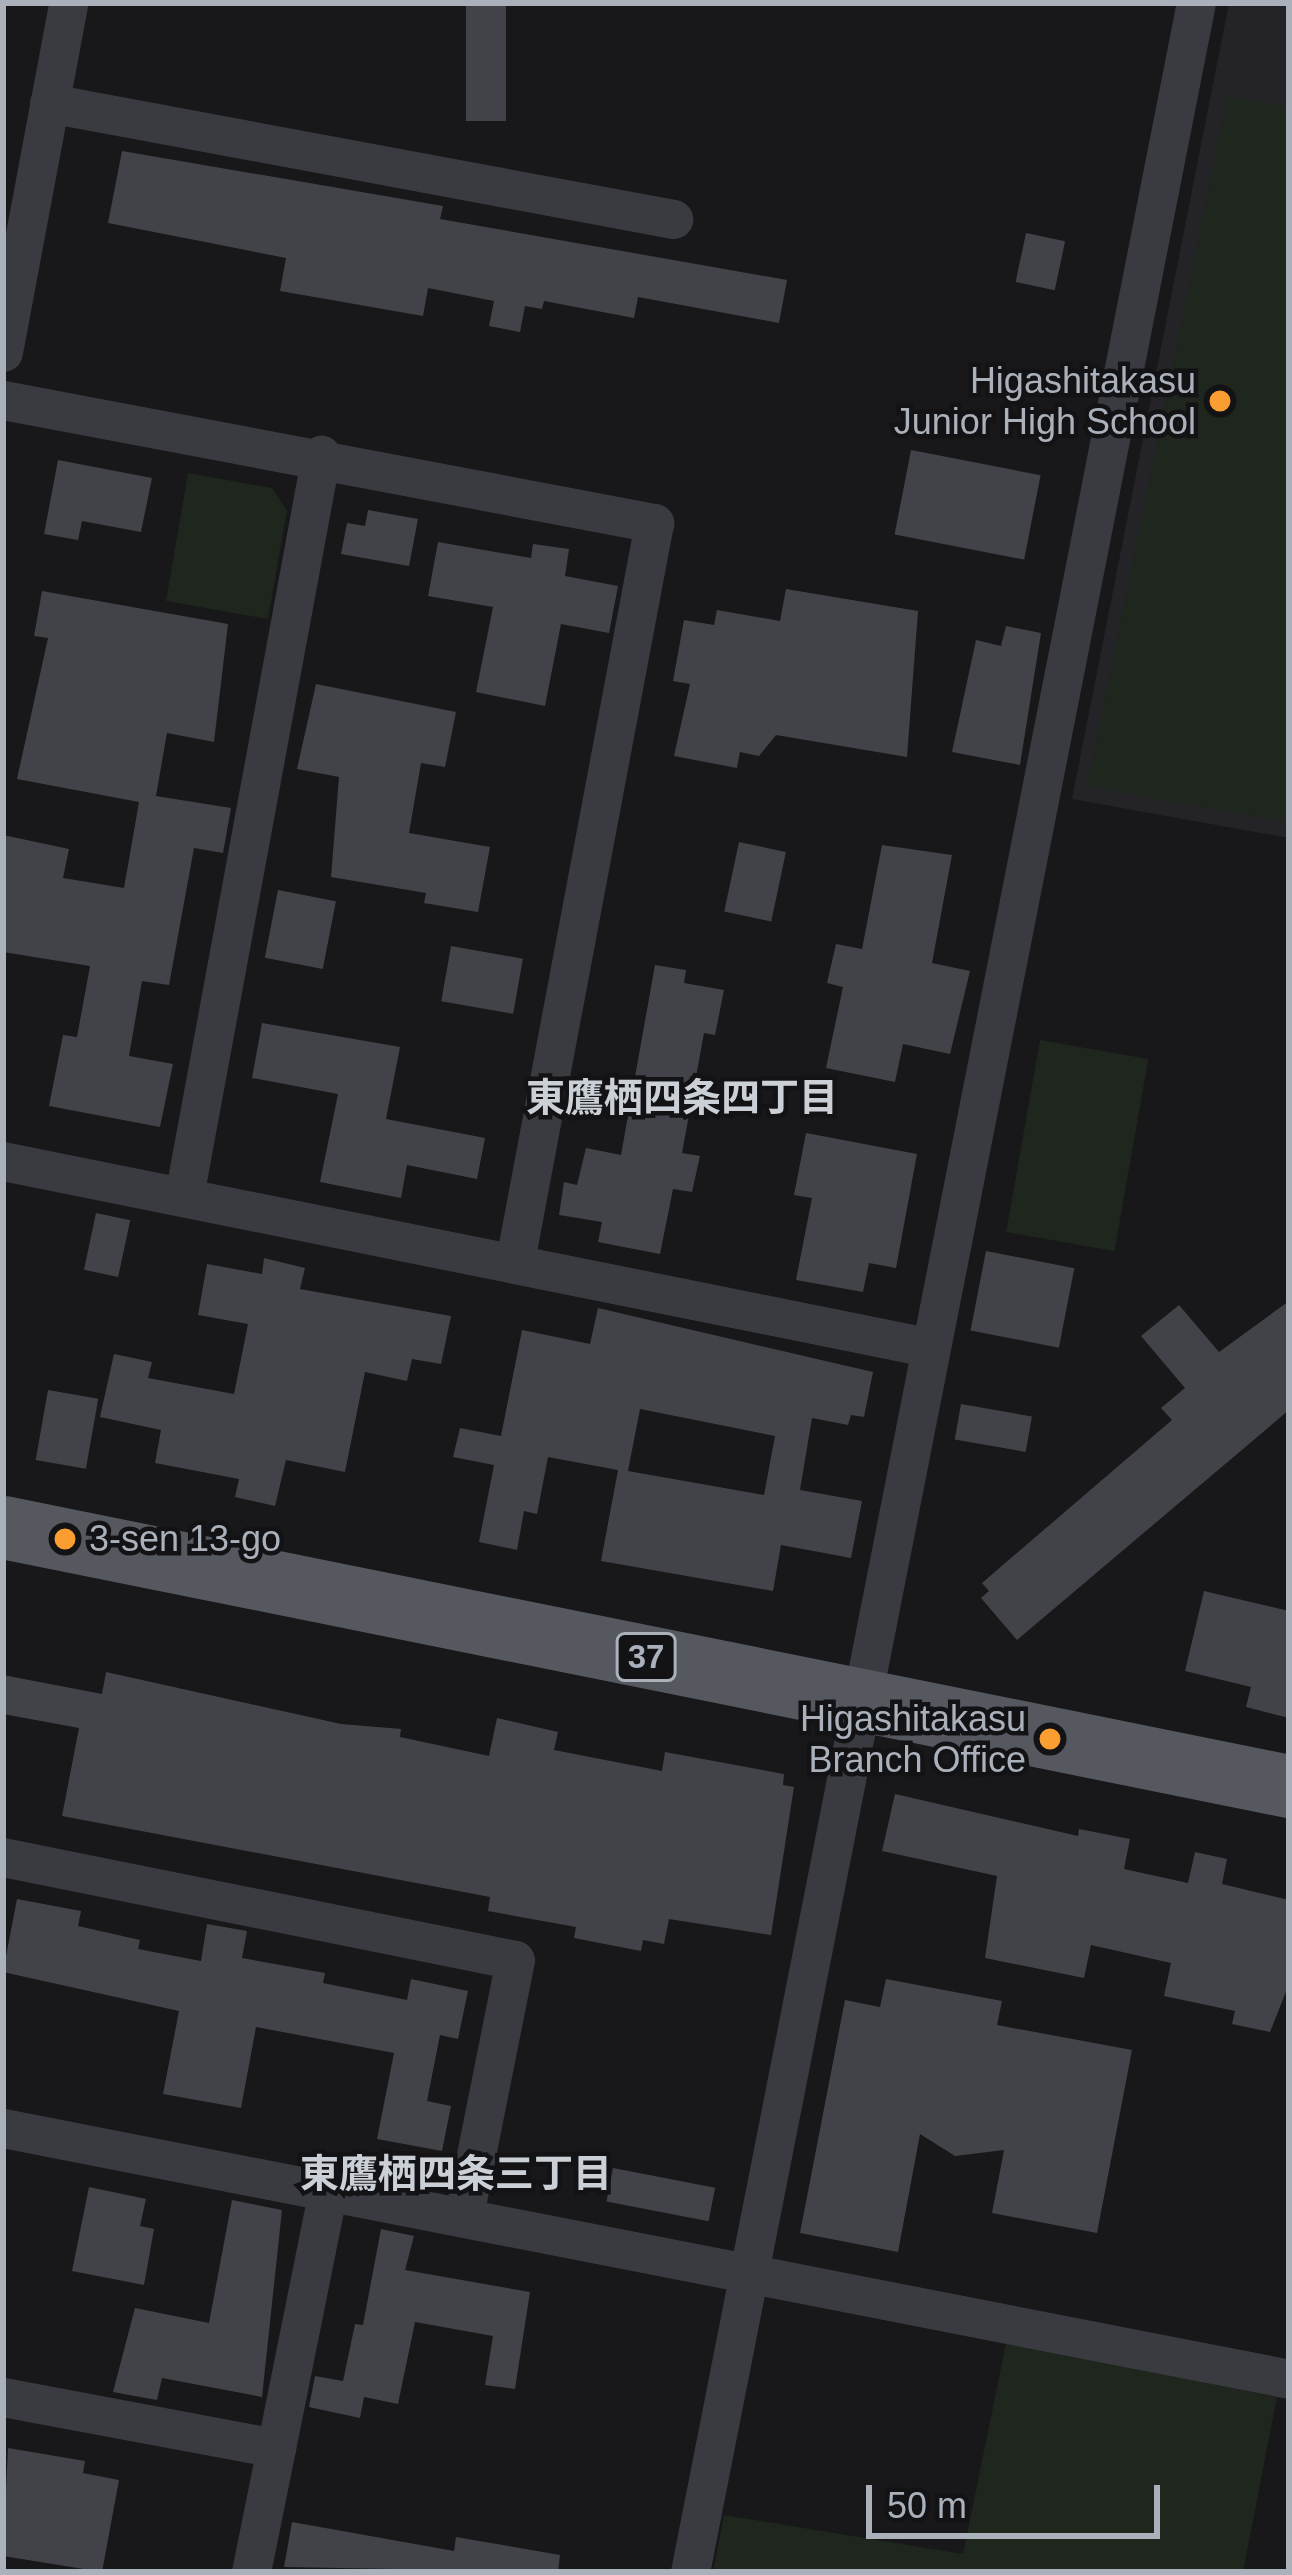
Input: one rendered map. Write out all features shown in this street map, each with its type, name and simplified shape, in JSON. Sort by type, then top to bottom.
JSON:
[{"type":"main road","name":"37","points":[[3,1527],[1289,1786]]},
{"type":"street","points":[[3,352],[68,3]]},
{"type":"street","points":[[690,2572],[1196,3]]},
{"type":"street","points":[[49,104],[673,219]]},
{"type":"street","points":[[3,400],[321,455],[654,523],[515,1261]]},
{"type":"street","points":[[184,1196],[321,455]]},
{"type":"street","points":[[3,1161],[928,1347]]},
{"type":"street","points":[[3,1857],[515,1960],[464,2216]]},
{"type":"street","points":[[3,2128],[1289,2379]]},
{"type":"street","points":[[251,2572],[328,2190]]},
{"type":"street","points":[[3,2397],[276,2448]]},
{"type":"shaded area","name":"Higashitakasu Junior High School","points":[[1229,3],[1289,3],[1289,838],[1072,799]]},
{"type":"shaded area","name":"Higashitakasu Junior High School","points":[[1227,96],[1289,107],[1289,823],[1087,786]]},
{"type":"shaded area","points":[[188,473],[272,488],[287,511],[268,619],[166,601]]},
{"type":"shaded area","points":[[1040,1040],[1148,1059],[1114,1251],[1006,1232]]},
{"type":"shaded area","points":[[1006,2343],[1277,2397],[1243,2572],[713,2572],[724,2515],[963,2554]]},
{"type":"building","points":[[466,3],[506,3],[506,121],[466,121]]},
{"type":"building","points":[[122,151],[443,206],[440,219],[787,280],[779,323],[638,297],[634,318],[544,301],[542,309],[525,306],[520,332],[489,326],[494,301],[428,288],[423,316],[280,291],[286,258],[108,223]]},
{"type":"building","points":[[1026,233],[1065,241],[1055,290],[1016,282]]},
{"type":"building","points":[[911,450],[1041,475],[1024,560],[895,534]]},
{"type":"building","points":[[58,460],[152,478],[141,532],[82,521],[78,540],[44,534]]},
{"type":"building","points":[[368,510],[418,519],[409,566],[341,554],[347,523],[365,526]]},
{"type":"building","points":[[438,542],[531,558],[533,544],[569,549],[565,576],[618,586],[609,633],[561,624],[545,706],[476,692],[493,607],[428,596]]},
{"type":"building","points":[[786,589],[918,611],[907,757],[776,735],[759,756],[740,752],[737,768],[674,756],[690,684],[673,681],[684,620],[714,625],[717,610],[780,621]]},
{"type":"building","points":[[42,591],[228,624],[214,742],[167,733],[156,796],[231,808],[223,853],[194,848],[169,985],[142,981],[129,1056],[173,1064],[160,1127],[49,1106],[63,1035],[77,1037],[90,966],[3,952],[3,835],[69,849],[63,878],[124,888],[139,802],[17,779],[48,638],[34,636]]},
{"type":"building","points":[[1006,626],[1041,633],[1020,765],[952,752],[976,640],[1001,646]]},
{"type":"building","points":[[316,684],[456,712],[445,767],[421,763],[409,833],[490,847],[478,912],[424,903],[426,893],[331,877],[339,777],[297,769]]},
{"type":"building","points":[[739,842],[786,852],[771,921],[724,911]]},
{"type":"building","points":[[882,845],[952,855],[932,963],[970,971],[950,1054],[903,1044],[895,1082],[826,1068],[843,987],[827,983],[836,944],[862,949]]},
{"type":"building","points":[[278,890],[336,901],[323,969],[265,958]]},
{"type":"building","points":[[451,946],[523,959],[513,1014],[441,1001]]},
{"type":"building","points":[[655,965],[686,970],[684,983],[724,990],[715,1035],[704,1033],[682,1153],[700,1156],[692,1192],[673,1189],[660,1254],[598,1242],[602,1222],[559,1215],[564,1182],[577,1185],[586,1148],[621,1155]]},
{"type":"building","points":[[262,1023],[400,1047],[386,1119],[485,1138],[477,1179],[407,1165],[401,1198],[320,1182],[338,1094],[252,1078]]},
{"type":"building","points":[[806,1133],[917,1154],[896,1268],[869,1263],[863,1292],[796,1280],[812,1198],[794,1195]]},
{"type":"building","points":[[96,1213],[130,1220],[118,1277],[84,1270]]},
{"type":"building","points":[[986,1251],[1074,1268],[1059,1348],[971,1331]]},
{"type":"building","points":[[264,1258],[305,1268],[300,1289],[451,1316],[441,1364],[412,1359],[407,1381],[365,1372],[345,1472],[286,1460],[275,1506],[235,1497],[239,1479],[155,1463],[161,1430],[100,1417],[114,1354],[152,1362],[148,1378],[234,1394],[248,1324],[198,1315],[207,1264],[262,1274]]},
{"type":"building","points":[[1289,1301],[1289,1410],[1017,1640],[981,1598],[989,1591],[982,1583],[1172,1420],[1161,1408],[1185,1388],[1141,1336],[1179,1305],[1219,1352]]},
{"type":"building","points":[[598,1308],[873,1372],[864,1417],[851,1415],[848,1425],[812,1418],[800,1490],[862,1501],[851,1558],[781,1545],[773,1591],[601,1561],[618,1470],[548,1457],[537,1514],[524,1511],[517,1550],[479,1542],[494,1465],[453,1457],[460,1428],[501,1436],[522,1330],[590,1344]],"holes":[[[640,1409],[775,1436],[764,1495],[628,1471]]]},
{"type":"building","points":[[48,1390],[98,1399],[86,1469],[36,1460]]},
{"type":"building","points":[[961,1404],[1032,1417],[1026,1452],[955,1439]]},
{"type":"building","points":[[1204,1591],[1289,1611],[1289,1718],[1246,1707],[1251,1687],[1185,1671]]},
{"type":"building","points":[[106,1672],[341,1724],[401,1729],[400,1737],[489,1756],[497,1718],[558,1732],[554,1750],[662,1771],[665,1752],[784,1774],[783,1785],[794,1787],[771,1935],[669,1919],[664,1944],[643,1940],[641,1951],[574,1938],[576,1927],[488,1911],[490,1897],[62,1816],[79,1728],[3,1714],[3,1675],[102,1694]]},
{"type":"building","points":[[895,1794],[1078,1836],[1079,1829],[1130,1839],[1124,1869],[1188,1883],[1195,1852],[1227,1859],[1222,1884],[1289,1900],[1289,1984],[1270,2032],[1232,2024],[1235,2011],[1164,1996],[1171,1963],[1091,1945],[1084,1978],[985,1958],[997,1876],[882,1851]]},
{"type":"building","points":[[17,1899],[81,1911],[78,1926],[140,1940],[138,1949],[201,1961],[207,1924],[247,1931],[242,1958],[325,1973],[323,1983],[407,2000],[411,1979],[468,1991],[458,2039],[440,2035],[427,2101],[451,2106],[442,2151],[377,2139],[394,2053],[256,2027],[241,2108],[163,2094],[179,2011],[3,1972]]},
{"type":"building","points":[[886,1979],[1002,2001],[997,2025],[1132,2050],[1097,2233],[992,2213],[1004,2150],[955,2156],[920,2134],[898,2252],[800,2233],[845,2000],[880,2007]]},
{"type":"building","points":[[613,2168],[715,2188],[709,2221],[607,2201]]},
{"type":"building","points":[[89,2187],[146,2199],[140,2226],[154,2229],[144,2285],[72,2271]]},
{"type":"building","points":[[232,2200],[282,2210],[262,2397],[162,2378],[157,2400],[113,2392],[135,2308],[209,2323]]},
{"type":"building","points":[[381,2229],[414,2236],[405,2270],[530,2292],[515,2389],[485,2385],[493,2336],[415,2322],[398,2404],[364,2397],[360,2418],[309,2407],[315,2376],[343,2381],[355,2324],[363,2325]]},
{"type":"building","points":[[8,2448],[85,2461],[83,2473],[119,2480],[102,2572],[3,2556]]},
{"type":"building","points":[[292,2522],[454,2551],[456,2537],[560,2555],[558,2572],[284,2567]]},
{"type":"place","name":"Higashitakasu Junior High School","points":[[1220,401]]},
{"type":"place","name":"3-sen 13-go","points":[[65,1539]]},
{"type":"place","name":"Higashitakasu Branch Office","points":[[1050,1739]]},
{"type":"district","name":"東鷹栖四条四丁目","points":[[682,1098]]},
{"type":"district","name":"東鷹栖四条三丁目","points":[[456,2174]]}]
